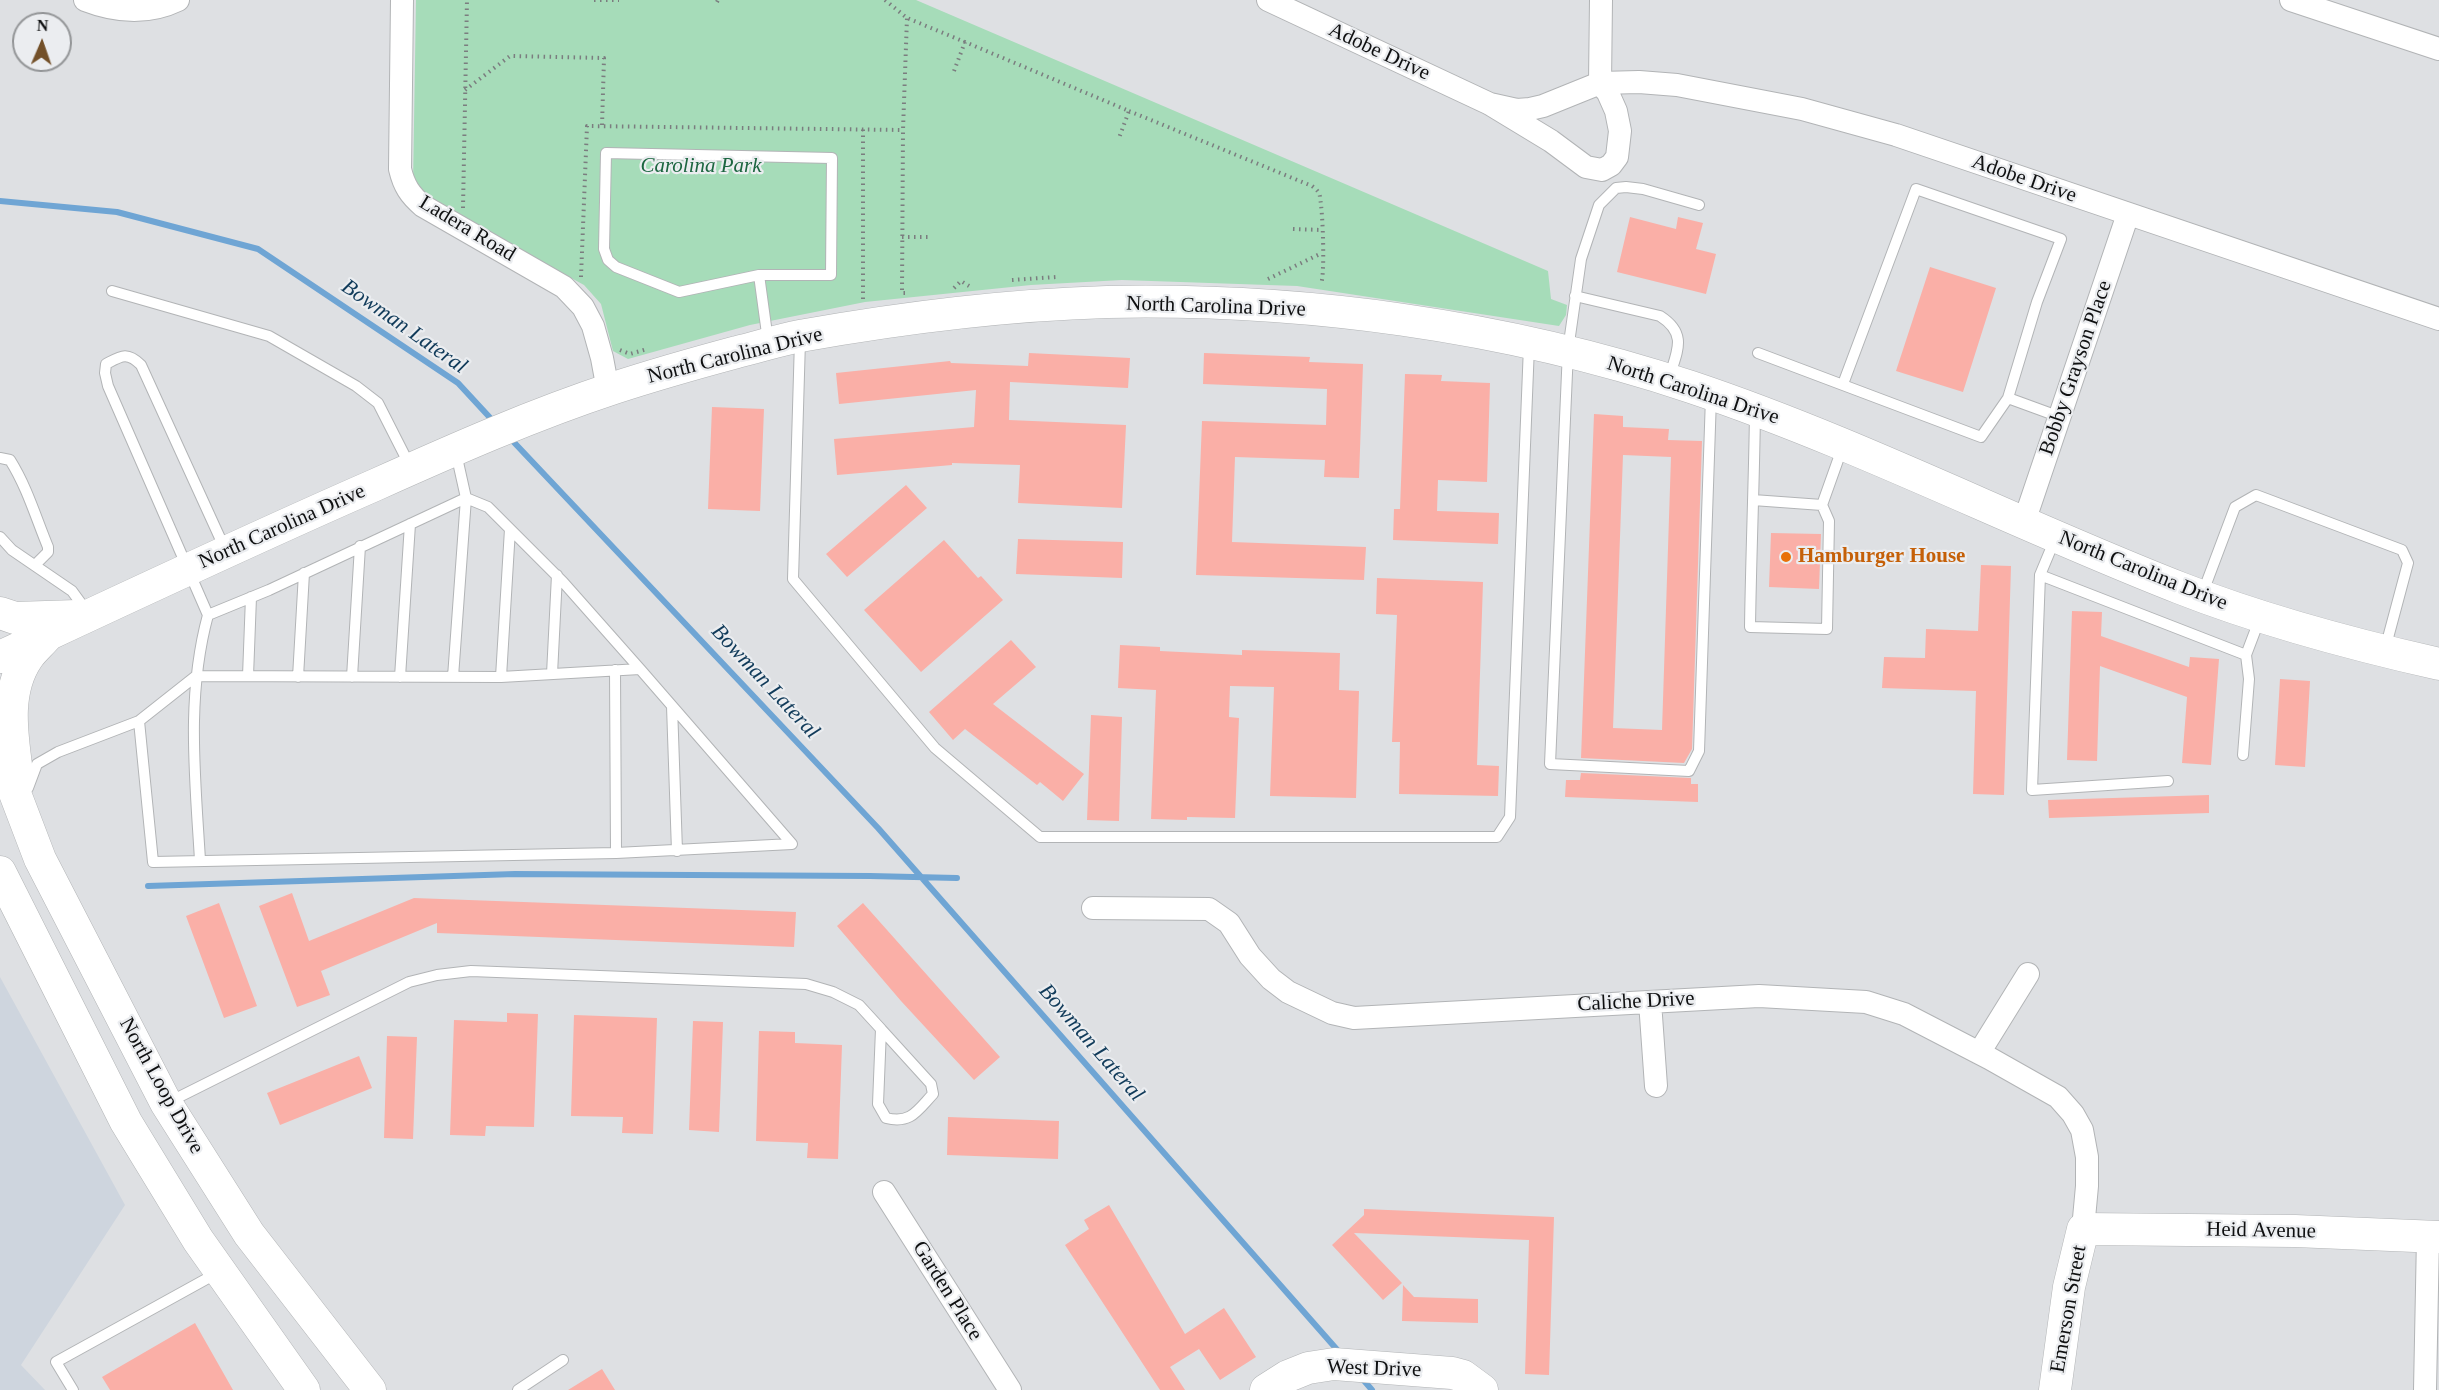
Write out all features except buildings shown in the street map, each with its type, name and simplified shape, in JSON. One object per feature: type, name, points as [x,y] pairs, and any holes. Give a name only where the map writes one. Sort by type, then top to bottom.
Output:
[{"type":"main road","name":"North Carolina Drive","points":[[0,657],[227,551],[411,469],[544,413],[608,390],[800,336],[961,312],[1106,302],[1203,303],[1312,310],[1378,317],[1568,350],[1668,380],[1755,410],[1844,445],[2201,596],[2345,643],[2439,664]]},
{"type":"main road","points":[[0,613],[15,618],[90,615]]},
{"type":"main road","points":[[21,808],[11,718],[14,687],[27,658],[48,634]]},
{"type":"main road","name":"North Loop Drive","points":[[0,754],[40,859],[166,1103],[249,1234],[370,1390]]},
{"type":"main road","points":[[0,872],[126,1122],[198,1240],[304,1390]]},
{"type":"main road","points":[[126,1122],[166,1103]]},
{"type":"main road","name":"Heid Avenue","points":[[2083,1229],[2295,1231],[2433,1237]]},
{"type":"main road","name":"Emerson Street","points":[[2055,1390],[2069,1287],[2083,1229]]},
{"type":"main road","name":"West Drive","points":[[1266,1390],[1288,1376],[1308,1368],[1334,1364],[1452,1373],[1463,1376],[1482,1390]]},
{"type":"street","points":[[85,0],[120,10],[134,11],[163,6],[178,0]]},
{"type":"street","name":"Ladera Road","points":[[402,0],[400,169],[404,184],[412,197],[423,206],[564,287],[583,307],[593,327],[608,390]]},
{"type":"street","name":"Adobe Drive","points":[[1268,0],[1490,104],[1551,141],[1586,167],[1602,170],[1611,165],[1617,157],[1620,131],[1616,111],[1608,93],[1600,83]]},
{"type":"street","points":[[1600,83],[1601,0]]},
{"type":"street","points":[[2291,0],[2439,49]]},
{"type":"street","name":"Adobe Drive","points":[[1490,104],[1517,110],[1530,109],[1600,83],[1639,82],[1677,85],[1802,109],[1896,135],[2439,319]]},
{"type":"street","name":"Bobby Grayson Place","points":[[2024,522],[2128,214]]},
{"type":"street","name":"Caliche Drive","points":[[1093,908],[1209,909],[1229,923],[1250,956],[1271,979],[1288,992],[1332,1013],[1354,1018],[1759,996],[1866,1002],[1905,1014],[2058,1097],[2073,1114],[2082,1130],[2087,1157],[2083,1229]]},
{"type":"street","points":[[1979,1053],[2028,974]]},
{"type":"street","points":[[1650,1002],[1656,1086]]},
{"type":"street","name":"Garden Place","points":[[884,1192],[1010,1390]]},
{"type":"street","points":[[2425,1390],[2433,1237]]},
{"type":"lane","points":[[606,153],[832,158],[831,275],[759,275],[679,292],[616,267],[608,260],[604,249],[606,153]]},
{"type":"lane","points":[[1699,205],[1643,189],[1616,188],[1599,205],[1581,259],[1568,350],[1550,765],[1689,771],[1699,751],[1711,394]]},
{"type":"lane","points":[[1758,353],[1981,437],[2008,399],[2037,302],[2061,239],[1916,189],[1843,384]]},
{"type":"lane","points":[[759,275],[768,344]]},
{"type":"lane","points":[[112,291],[269,336],[356,386],[378,403],[411,469]]},
{"type":"lane","points":[[1575,296],[1660,316],[1672,324],[1679,339],[1668,380]]},
{"type":"lane","points":[[800,336],[793,579],[935,748],[1040,837],[1497,837],[1510,818],[1529,343]]},
{"type":"lane","points":[[200,860],[194,697],[200,645],[208,615],[108,386],[105,364],[123,356],[134,357],[141,365],[227,551]]},
{"type":"lane","points":[[2008,399],[2060,417]]},
{"type":"lane","points":[[1755,410],[1750,627],[1827,629],[1829,521],[1822,506],[1844,445]]},
{"type":"lane","points":[[453,677],[466,498],[466,445]]},
{"type":"lane","points":[[0,458],[10,460],[16,470],[48,547],[48,552],[36,565]]},
{"type":"lane","points":[[2201,596],[2235,507],[2256,495],[2402,550],[2408,563],[2385,652]]},
{"type":"lane","points":[[139,721],[153,862],[616,853],[792,844],[557,575],[488,507],[466,498],[208,615]]},
{"type":"lane","points":[[1753,500],[1822,506]]},
{"type":"lane","points":[[400,677],[410,524]]},
{"type":"lane","points":[[501,677],[510,529]]},
{"type":"lane","points":[[2056,536],[2040,575],[2032,790],[2168,781]]},
{"type":"lane","points":[[0,537],[12,550],[72,591],[90,615]]},
{"type":"lane","points":[[352,677],[360,546]]},
{"type":"lane","points":[[298,677],[304,573]]},
{"type":"lane","points":[[552,674],[557,575]]},
{"type":"lane","points":[[2040,575],[2246,655]]},
{"type":"lane","points":[[248,676],[251,597]]},
{"type":"lane","points":[[2243,755],[2249,679],[2246,655],[2260,617]]},
{"type":"lane","points":[[21,808],[37,764],[58,752],[139,721],[196,676],[501,677],[640,669]]},
{"type":"lane","points":[[615,670],[616,853]]},
{"type":"lane","points":[[672,706],[677,851]]},
{"type":"lane","points":[[166,1103],[409,982],[437,975],[471,971],[806,984],[834,992],[859,1005],[881,1029],[931,1084],[933,1094],[912,1116],[899,1121],[886,1118],[878,1104],[881,1029]]},
{"type":"lane","points":[[73,1390],[56,1362],[220,1271]]},
{"type":"lane","points":[[518,1390],[563,1360]]},
{"type":"path","points":[[463,212],[467,0]]},
{"type":"path","points":[[594,0],[619,0]]},
{"type":"path","points":[[885,0],[907,18],[1312,186],[1320,195],[1322,285],[1312,284]]},
{"type":"path","points":[[907,18],[903,130],[902,293],[913,292]]},
{"type":"path","points":[[954,70],[965,42]]},
{"type":"path","points":[[465,90],[510,56],[604,58],[602,126]]},
{"type":"path","points":[[1119,138],[1129,111]]},
{"type":"path","points":[[581,278],[587,126],[903,130]]},
{"type":"path","points":[[863,129],[863,299]]},
{"type":"path","points":[[1293,229],[1322,230]]},
{"type":"path","points":[[902,237],[931,237]]},
{"type":"path","points":[[1268,279],[1322,253]]},
{"type":"path","points":[[1011,281],[1065,277]]},
{"type":"path","points":[[1257,279],[1279,280]]},
{"type":"path","points":[[946,289],[957,288],[961,282],[968,286],[978,285]]},
{"type":"shaded area","points":[[0,977],[125,1205],[21,1365],[45,1390],[0,1390]]},
{"type":"green space","name":"Carolina Park","points":[[416,0],[916,0],[1548,271],[1551,299],[1567,305],[1566,315],[1559,326],[1297,286],[1122,280],[1031,285],[865,302],[750,325],[628,359],[613,351],[601,304],[584,285],[434,203],[413,185]]},
{"type":"waterway","name":"Bowman Lateral","points":[[0,201],[117,212],[258,249],[458,383],[494,422]]},
{"type":"waterway","name":"Bowman Lateral","points":[[508,436],[878,828],[1340,1353]]},
{"type":"waterway","points":[[148,886],[515,874],[957,878]]},
{"type":"waterway","name":"Bowman Lateral","points":[[1360,1376],[1372,1390]]},
{"type":"place","name":"Hamburger House","points":[[1786,557]]}]
